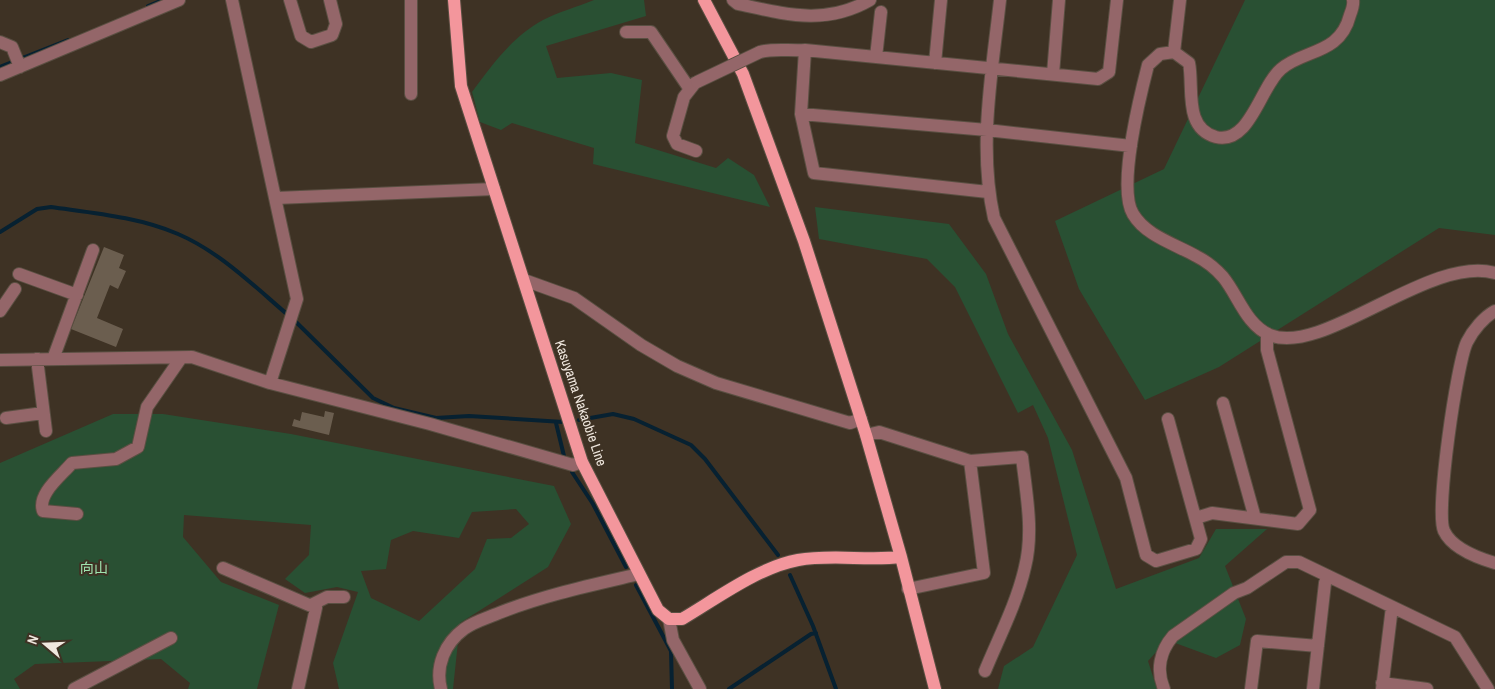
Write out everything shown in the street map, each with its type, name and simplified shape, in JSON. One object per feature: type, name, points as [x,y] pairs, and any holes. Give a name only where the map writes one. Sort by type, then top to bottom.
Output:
[{"type":"main road","name":"Kasuyama Nakaobie Line","points":[[454,0],[461,86],[582,462],[658,610],[669,620]]},
{"type":"main road","points":[[704,0],[743,74],[804,241],[861,419],[902,557],[908,590],[935,689]]},
{"type":"main road","points":[[669,620],[682,619],[762,572],[797,560],[829,557],[902,557]]},
{"type":"street","points":[[0,75],[19,62],[179,0]]},
{"type":"street","points":[[232,0],[297,299],[270,383]]},
{"type":"street","points":[[290,0],[301,36],[311,42],[332,35],[336,24],[330,0]]},
{"type":"street","points":[[411,0],[412,94]]},
{"type":"street","points":[[733,0],[738,4],[802,17],[842,12],[870,0]]},
{"type":"street","points":[[935,63],[941,0]]},
{"type":"street","points":[[1000,0],[992,69],[985,162],[988,192],[994,218],[1126,478],[1146,555],[1156,561],[1196,549],[1201,539],[1168,419]]},
{"type":"street","points":[[1054,74],[1059,0]]},
{"type":"street","points":[[696,151],[677,144],[673,136],[680,108],[693,85],[760,52],[771,49],[785,52],[805,50],[1098,79],[1109,72],[1117,0]]},
{"type":"street","points":[[1174,52],[1180,0]]},
{"type":"street","points":[[1353,0],[1348,24],[1338,37],[1326,47],[1281,68],[1270,81],[1242,130],[1228,138],[1215,136],[1204,131],[1196,120],[1191,106],[1189,63],[1174,52],[1160,54],[1148,66],[1131,146],[1127,194],[1133,214],[1149,230],[1208,263],[1222,276],[1255,325],[1267,334],[1276,337],[1301,338],[1430,282],[1465,272],[1495,273]]},
{"type":"street","points":[[876,57],[881,12]]},
{"type":"street","points":[[626,32],[651,32],[693,85]]},
{"type":"street","points":[[0,42],[12,47],[19,62]]},
{"type":"street","points":[[805,50],[801,114],[814,173],[988,192]]},
{"type":"street","points":[[801,114],[987,130],[1131,146]]},
{"type":"street","points":[[276,198],[494,190]]},
{"type":"street","points":[[53,359],[93,250]]},
{"type":"street","points":[[19,274],[77,295]]},
{"type":"street","points":[[524,280],[574,298],[641,345],[677,366],[701,376],[850,423],[861,419]]},
{"type":"street","points":[[0,311],[15,289]]},
{"type":"street","points":[[1495,311],[1475,329],[1463,352],[1444,471],[1441,518],[1444,531],[1463,550],[1495,563]]},
{"type":"street","points":[[1196,518],[1212,513],[1298,524],[1310,510],[1267,350],[1267,334]]},
{"type":"street","points":[[0,360],[192,357],[270,383],[430,424],[573,465],[582,462]]},
{"type":"street","points":[[77,514],[42,511],[40,505],[43,496],[72,464],[116,459],[138,447],[147,407],[181,358]]},
{"type":"street","points":[[37,359],[46,430]]},
{"type":"street","points":[[1223,403],[1255,518]]},
{"type":"street","points":[[6,418],[43,412]]},
{"type":"street","points":[[866,436],[879,432],[970,461],[1022,457],[1029,521],[1026,566],[1016,598],[985,671]]},
{"type":"street","points":[[908,590],[984,573],[970,461]]},
{"type":"street","points":[[1164,689],[1161,681],[1160,665],[1165,645],[1173,636],[1234,593],[1247,588],[1286,562],[1299,562],[1455,637],[1488,689]]},
{"type":"street","points":[[223,568],[316,608],[298,689]]},
{"type":"street","points":[[441,689],[437,676],[446,647],[464,629],[513,607],[554,594],[639,574]]},
{"type":"street","points":[[1313,689],[1325,583],[1328,576]]},
{"type":"street","points":[[311,606],[327,597],[344,597]]},
{"type":"street","points":[[1392,607],[1382,686],[1427,689]]},
{"type":"street","points":[[669,620],[673,640],[700,689]]},
{"type":"street","points":[[74,689],[171,638]]},
{"type":"street","points":[[1251,689],[1257,641],[1318,646]]},
{"type":"green space","points":[[594,0],[644,0],[646,16],[546,46],[557,78],[611,73],[642,80],[635,143],[716,168],[728,158],[754,175],[770,207],[593,164],[594,148],[512,123],[501,130],[480,122],[472,92],[504,52],[522,34],[543,20]]},
{"type":"green space","points":[[1245,0],[1495,0],[1495,235],[1439,228],[1219,367],[1145,400],[1079,289],[1055,221],[1164,169]]},
{"type":"green space","points":[[815,207],[949,224],[986,274],[1008,334],[1072,450],[1116,589],[1199,558],[1216,529],[1267,529],[1225,566],[1246,619],[1240,645],[1216,658],[1167,640],[1148,661],[1157,689],[998,689],[1004,666],[1033,647],[1077,555],[1048,438],[1033,405],[1018,413],[955,287],[927,259],[819,239]]},
{"type":"green space","name":"向山","points":[[113,414],[163,414],[291,434],[554,486],[571,524],[548,567],[460,623],[453,689],[339,689],[333,663],[358,592],[337,587],[305,593],[285,579],[309,555],[311,525],[184,515],[183,537],[221,582],[279,605],[257,689],[188,689],[190,683],[161,659],[35,664],[14,679],[20,689],[0,689],[0,463]],"holes":[[[516,509],[529,524],[511,538],[487,539],[475,569],[419,621],[371,598],[361,571],[386,569],[391,540],[413,531],[459,538],[472,512]]]},
{"type":"building","points":[[104,247],[124,255],[119,268],[126,271],[118,289],[110,285],[97,318],[123,329],[116,347],[71,329]]},
{"type":"building","points":[[325,411],[334,413],[329,435],[292,426],[294,419],[300,421],[302,412],[324,417]]},
{"type":"waterway","points":[[148,6],[163,0]]},
{"type":"waterway","points":[[0,67],[68,40]]},
{"type":"waterway","points":[[0,232],[37,209],[51,207],[116,216],[148,223],[178,234],[208,250],[236,270],[288,315]]},
{"type":"waterway","points":[[294,320],[373,398],[394,408],[436,418],[469,416],[563,422]]},
{"type":"waterway","points":[[579,420],[613,414],[634,419],[691,445],[705,459],[778,555]]},
{"type":"waterway","points":[[556,423],[564,456]]},
{"type":"waterway","points":[[572,472],[593,504],[626,567]]},
{"type":"waterway","points":[[790,575],[813,626],[836,689]]},
{"type":"waterway","points":[[636,585],[671,651],[672,689]]},
{"type":"waterway","points":[[729,689],[811,634],[816,633]]}]
